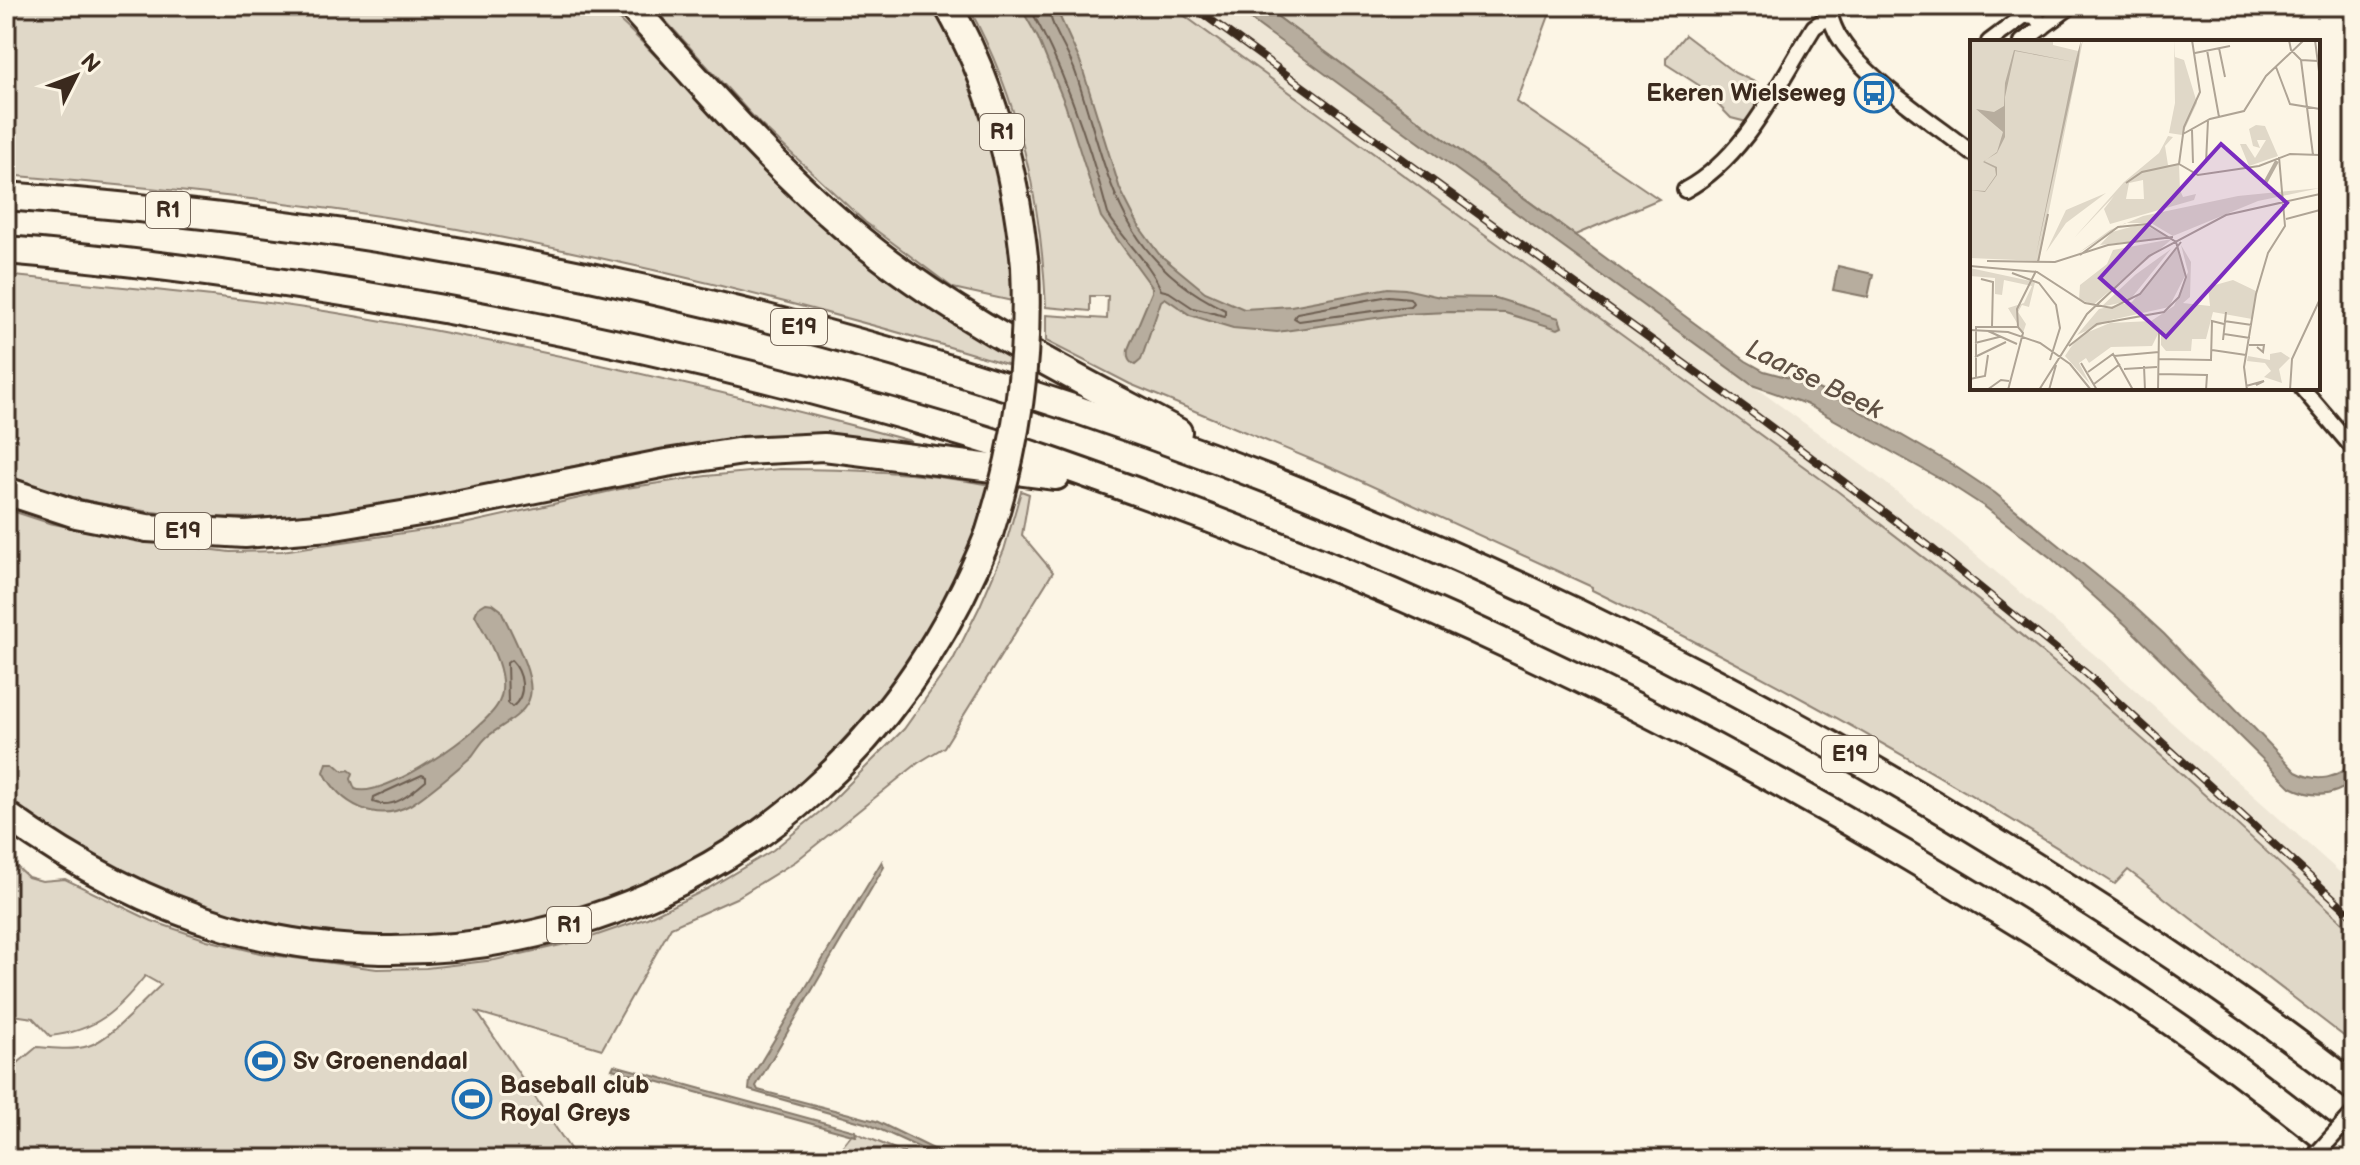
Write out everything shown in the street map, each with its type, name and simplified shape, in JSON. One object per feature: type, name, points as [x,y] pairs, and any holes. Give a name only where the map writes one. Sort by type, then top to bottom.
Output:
[{"type":"highway","name":"E19","points":[[631,6],[749,138],[825,210],[894,266],[974,321],[1257,474]]},
{"type":"highway","name":"R1","points":[[6,815],[77,863],[147,898],[227,927],[286,940],[357,948],[427,949],[510,939],[572,924],[639,900],[709,866],[766,829],[813,791],[861,743],[916,673],[956,606],[989,534],[1008,467],[1022,397],[1027,310],[1016,192],[1004,138],[968,46],[948,6]]},
{"type":"highway","name":"R1","points":[[6,196],[162,210],[329,230]]},
{"type":"highway","name":"E19","points":[[329,230],[525,264],[749,313],[1026,393],[1257,474],[1409,535],[1613,628],[1814,734],[1913,791],[2106,911],[2227,993],[2354,1087]]},
{"type":"highway","name":"R1","points":[[6,250],[142,263],[325,289]]},
{"type":"highway","name":"E19","points":[[325,289],[509,321],[679,356],[954,430],[1115,484],[1294,551],[1496,637],[1782,783],[1950,881],[2202,1043],[2353,1159]]},
{"type":"highway","name":"E19","points":[[6,491],[76,514],[136,526],[245,534],[329,527],[420,512],[743,451],[824,447],[1115,484]]},
{"type":"street","points":[[2025,40],[2071,6]]},
{"type":"street","points":[[1685,190],[1725,161],[1746,135],[1814,27],[1829,11],[1839,38],[1851,54],[1970,151]]},
{"type":"street","points":[[1992,40],[2025,15],[2035,16],[2043,27]]},
{"type":"street","points":[[2304,390],[2354,449]]},
{"type":"street","points":[[2312,1159],[2354,1113]]},
{"type":"shaded area","points":[[6,6],[604,6],[765,173],[821,225],[913,295],[1010,355],[1010,365],[873,325],[735,290],[597,257],[457,229],[289,203],[6,175]]},
{"type":"shaded area","points":[[652,6],[932,6],[966,72],[996,157],[1014,265],[1009,266],[1012,301],[953,288],[865,222],[759,123]]},
{"type":"shaded area","points":[[968,6],[1171,6],[1836,490],[1992,611],[2083,687],[2354,933],[2354,1044],[2128,870],[2115,884],[1858,730],[1592,590],[1592,587],[1339,471],[1130,384],[1046,341],[1046,315],[1107,319],[1108,296],[1090,296],[1090,311],[1046,307],[1039,228],[1025,152],[1001,78]]},
{"type":"shaded area","points":[[1171,6],[1232,6],[1870,471],[1946,530],[2108,666],[2354,885],[2354,933],[2083,687],[1745,423]]},
{"type":"shaded area","points":[[1263,6],[1398,6],[1403,10],[1403,6],[1555,6],[1517,102],[1659,199],[1575,235]]},
{"type":"shaded area","points":[[1685,35],[1735,73],[1757,83],[1753,90],[1766,95],[1747,122],[1731,118],[1700,86],[1666,64],[1666,58]]},
{"type":"shaded area","points":[[6,275],[255,301],[410,326],[626,370],[911,441],[790,441],[710,446],[630,456],[404,503],[330,514],[236,518],[189,516],[96,503],[6,476]]},
{"type":"shaded area","points":[[780,469],[885,472],[990,485],[955,588],[905,672],[799,788],[705,854],[638,892],[549,918],[478,933],[402,939],[323,932],[228,917],[158,895],[28,817],[6,799],[6,509],[49,523],[128,539],[230,552],[282,551],[464,524],[620,489]]},
{"type":"shaded area","points":[[1021,491],[1029,494],[1022,535],[1053,572],[944,747],[918,763],[796,861],[736,898],[671,927],[602,1049],[477,1012],[577,1159],[6,1159],[6,1073],[37,1047],[75,1048],[97,1042],[161,985],[145,976],[115,1009],[93,1024],[50,1036],[33,1018],[6,1014],[6,857],[28,877],[42,881],[65,879],[152,921],[207,940],[264,954],[377,969],[426,968],[495,960],[583,940],[647,918],[707,889],[773,850],[827,806],[904,729],[953,660],[980,606],[1004,550]]},
{"type":"shaded area","points":[[854,1132],[919,1159],[832,1159]]},
{"type":"water","points":[[1020,6],[1055,6],[1080,61],[1120,189],[1140,228],[1159,254],[1205,292],[1244,309],[1291,306],[1388,288],[1405,289],[1440,297],[1496,298],[1559,318],[1562,327],[1558,329],[1505,313],[1450,312],[1404,314],[1277,332],[1233,328],[1190,315],[1165,298],[1161,301],[1141,360],[1133,364],[1128,359],[1128,349],[1152,287],[1101,217],[1065,104],[1038,38]]},
{"type":"water","points":[[1232,6],[1263,6],[1746,361],[1764,371],[1801,381],[1837,398],[1995,493],[2127,600],[2164,634],[2296,772],[2327,777],[2342,772],[2354,761],[2354,780],[2332,793],[2316,795],[2291,787],[2127,626],[2051,558],[1985,507],[1806,404],[1752,385]]},
{"type":"water","points":[[1838,266],[1873,274],[1868,297],[1833,290]]},
{"type":"water","points":[[486,603],[501,610],[529,676],[530,696],[524,709],[487,737],[459,767],[410,805],[384,812],[360,808],[349,802],[324,772],[327,763],[334,763],[343,771],[353,773],[351,779],[355,789],[368,790],[387,784],[455,745],[475,729],[499,702],[502,692],[500,669],[475,615],[478,608]]},
{"type":"water","points":[[882,861],[884,867],[756,1086],[758,1090],[876,1121],[954,1159],[944,1159],[868,1124],[749,1090],[750,1080]]},
{"type":"water","points":[[614,1065],[855,1131],[856,1136],[612,1069]]},
{"type":"railway","points":[[1192,6],[1747,409],[1929,546],[2087,674],[2354,917]]},
{"type":"place","name":"Ekeren Wielseweg","points":[[1874,93]]},
{"type":"place","name":"Sv Groenendaal","points":[[265,1061]]},
{"type":"place","name":"Baseball club Royal Greys","points":[[472,1099]]},
{"type":"water label","name":"Laarse Beek","points":[[1814,380]]}]
